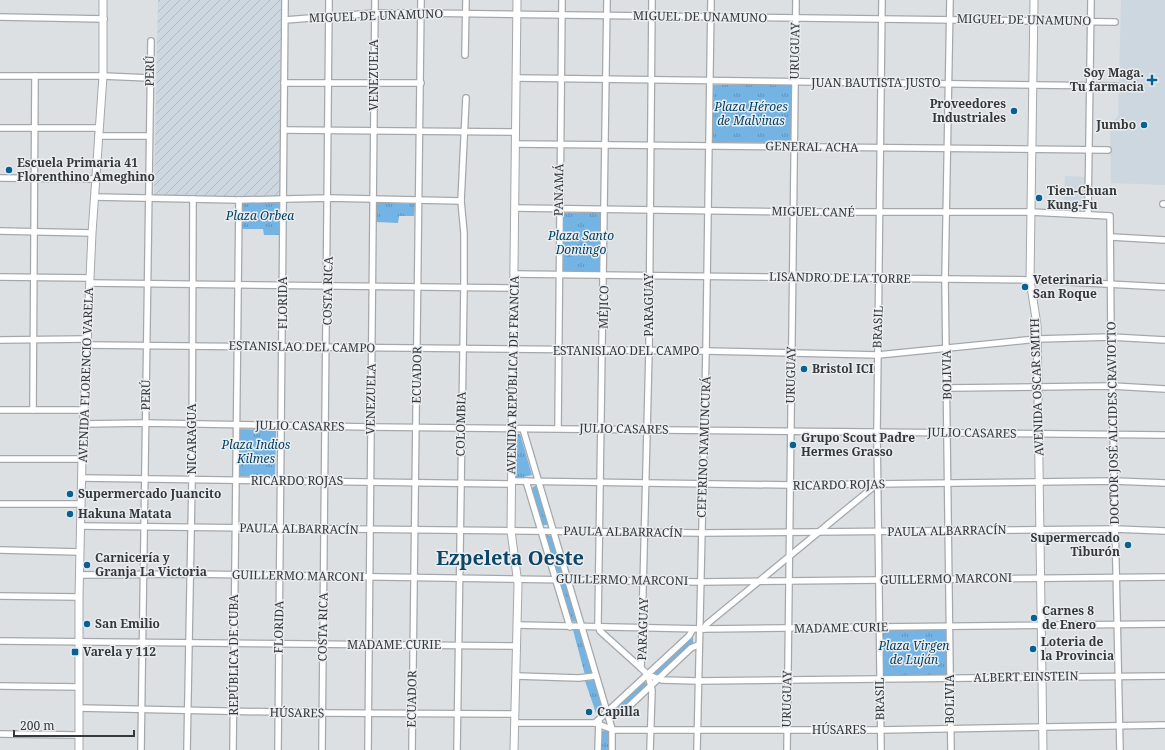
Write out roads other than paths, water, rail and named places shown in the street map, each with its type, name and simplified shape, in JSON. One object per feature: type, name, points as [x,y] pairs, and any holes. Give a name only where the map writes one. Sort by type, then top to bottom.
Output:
[{"type":"main road","name":"AVENIDA FLORENCIO VARELA","points":[[79,750],[79,575],[82,459],[92,232],[103,76],[103,0]]},
{"type":"main road","name":"AVENIDA REPÚBLICA DE FRANCIA","points":[[514,750],[517,578],[511,531],[517,0]]},
{"type":"main road","name":"AVENIDA OSCAR SMITH","points":[[1034,0],[1030,280],[1037,339],[1043,750]]},
{"type":"street","name":"FLORIDA","points":[[278,750],[283,346],[285,0]]},
{"type":"street","name":"COSTA RICA","points":[[322,750],[329,198],[329,0]]},
{"type":"street","name":"VENEZUELA","points":[[368,750],[375,0]]},
{"type":"street","name":"ECUADOR","points":[[412,750],[421,0]]},
{"type":"street","points":[[465,55],[466,0]]},
{"type":"street","name":"PANAMÁ","points":[[558,428],[558,275],[562,0]]},
{"type":"street","name":"MÉJICO","points":[[598,628],[607,0]]},
{"type":"street","name":"PARAGUAY","points":[[650,750],[652,685],[648,675],[641,668],[649,351],[652,0]]},
{"type":"street","name":"CEFERINO NAMUNCURÁ","points":[[697,750],[698,645],[701,582],[706,351],[711,0]]},
{"type":"street","name":"URUGUAY","points":[[786,750],[796,0]]},
{"type":"street","name":"BRASIL","points":[[881,750],[878,628],[877,432],[880,279],[882,0]]},
{"type":"street","name":"BOLIVIA","points":[[950,0],[946,213],[946,348],[951,750]]},
{"type":"street","points":[[1088,213],[1091,0]]},
{"type":"street","name":"MIGUEL DE UNAMUNO","points":[[285,20],[375,14],[517,13],[562,15],[1115,22]]},
{"type":"street","points":[[0,17],[104,19]]},
{"type":"street","name":"PERÚ","points":[[142,750],[151,41]]},
{"type":"street","points":[[0,76],[103,76],[150,78]]},
{"type":"street","points":[[33,410],[35,76]]},
{"type":"street","name":"JUAN BAUTISTA JUSTO","points":[[516,78],[1116,86]]},
{"type":"street","points":[[284,83],[421,83]]},
{"type":"street","name":"COLOMBIA","points":[[457,750],[464,287],[464,233],[461,202],[466,98]]},
{"type":"street","points":[[0,128],[35,128],[149,136]]},
{"type":"street","points":[[284,130],[515,132]]},
{"type":"street","name":"GENERAL ACHA","points":[[516,144],[1108,150]]},
{"type":"street","points":[[0,178],[96,179]]},
{"type":"street","points":[[95,197],[239,200],[329,198],[461,202]]},
{"type":"street","name":"NICARAGUA","points":[[187,750],[192,480],[191,346],[193,199]]},
{"type":"street","name":"REPÚBLICA DE CUBA","points":[[233,750],[239,200]]},
{"type":"street","name":"MIGUEL CANÉ","points":[[515,208],[880,213],[1031,212],[1088,213],[1110,216]]},
{"type":"street","name":"DOCTOR JOSÉ ALCIDES CRAVIOTTO","points":[[1110,216],[1110,284],[1120,750]]},
{"type":"street","points":[[0,232],[92,232]]},
{"type":"street","points":[[1111,237],[1165,240]]},
{"type":"street","name":"LISANDRO DE LA TORRE","points":[[514,274],[1030,280],[1165,287]]},
{"type":"street","points":[[0,277],[34,277],[147,284],[192,285],[238,284],[514,288]]},
{"type":"street","name":"ESTANISLAO DEL CAMPO","points":[[0,340],[191,346],[706,351],[878,355],[1037,339],[1111,337],[1165,340]]},
{"type":"street","points":[[947,388],[1112,386],[1165,389]]},
{"type":"street","points":[[0,410],[84,410]]},
{"type":"street","name":"JULIO CASARES","points":[[84,424],[146,423],[416,428],[558,428],[1039,434],[1114,433],[1165,435]]},
{"type":"street","points":[[523,429],[568,579],[595,676],[612,729],[612,750]]},
{"type":"street","points":[[0,459],[82,459]]},
{"type":"street","name":"RICARDO ROJAS","points":[[82,478],[460,483],[526,481],[702,485],[1114,481],[1165,483]]},
{"type":"street","points":[[526,481],[570,627]]},
{"type":"street","points":[[598,750],[598,722],[607,712],[689,636],[707,624],[877,484]]},
{"type":"street","points":[[0,504],[81,504]]},
{"type":"street","name":"PAULA ALBARRACÍN","points":[[80,526],[415,531],[540,530],[645,533],[790,533],[1115,529],[1165,531]]},
{"type":"street","points":[[0,550],[80,552]]},
{"type":"street","name":"GUILLERMO MARCONI","points":[[79,575],[190,574],[235,576],[517,578],[701,582],[1116,576],[1165,577]]},
{"type":"street","points":[[0,596],[79,596]]},
{"type":"street","name":"MADAME CURIE","points":[[517,625],[643,629],[788,629],[1165,624]]},
{"type":"street","points":[[598,628],[641,668]]},
{"type":"street","name":"MADAME CURIE","points":[[0,641],[516,646]]},
{"type":"street","points":[[624,711],[691,648],[698,645]]},
{"type":"street","name":"ALBERT EINSTEIN","points":[[648,675],[658,679],[698,680],[1165,676]]},
{"type":"street","points":[[516,676],[579,678],[595,676]]},
{"type":"street","points":[[0,686],[79,687]]},
{"type":"street","name":"HÚSARES","points":[[79,708],[322,714],[515,714]]},
{"type":"street","name":"HÚSARES","points":[[514,723],[598,722],[612,729],[651,730],[880,730],[1043,726],[1165,726]]},
{"type":"street","points":[[0,734],[79,735]]},
{"type":"place","name":"Soy Maga. Tu farmacia","points":[[1152,80]]},
{"type":"place","name":"Proveedores Industriales","points":[[1014,111]]},
{"type":"place","name":"Jumbo","points":[[1144,125]]},
{"type":"place","name":"Escuela Primaria 41 Florenthino Ameghino","points":[[9,170]]},
{"type":"place","name":"Tien-Chuan Kung-Fu","points":[[1039,198]]},
{"type":"place","name":"Veterinaria San Roque","points":[[1025,287]]},
{"type":"place","name":"Bristol ICI","points":[[804,369]]},
{"type":"place","name":"Grupo Scout Padre Hermes Grasso","points":[[793,445]]},
{"type":"place","name":"Supermercado Juancito","points":[[70,494]]},
{"type":"place","name":"Hakuna Matata","points":[[70,514]]},
{"type":"place","name":"Supermercado Tiburón","points":[[1128,545]]},
{"type":"place","name":"Carnicería y Granja La Victoria","points":[[87,565]]},
{"type":"place","name":"Carnes 8 de Enero","points":[[1034,618]]},
{"type":"place","name":"San Emilio","points":[[87,624]]},
{"type":"place","name":"Loteria de la Provincia","points":[[1033,649]]},
{"type":"place","name":"Varela y 112","points":[[75,652]]},
{"type":"place","name":"Capilla","points":[[589,712]]},
{"type":"district","name":"Ezpeleta Oeste","points":[[510,558]]},
{"type":"park label","name":"Plaza Héroes de Malvinas","points":[[751,114]]},
{"type":"park label","name":"Plaza Orbea","points":[[260,216]]},
{"type":"park label","name":"Plaza Santo Domingo","points":[[581,243]]},
{"type":"park label","name":"Plaza Indios Kilmes","points":[[256,452]]},
{"type":"park label","name":"Plaza Virgen de Luján","points":[[914,653]]}]
